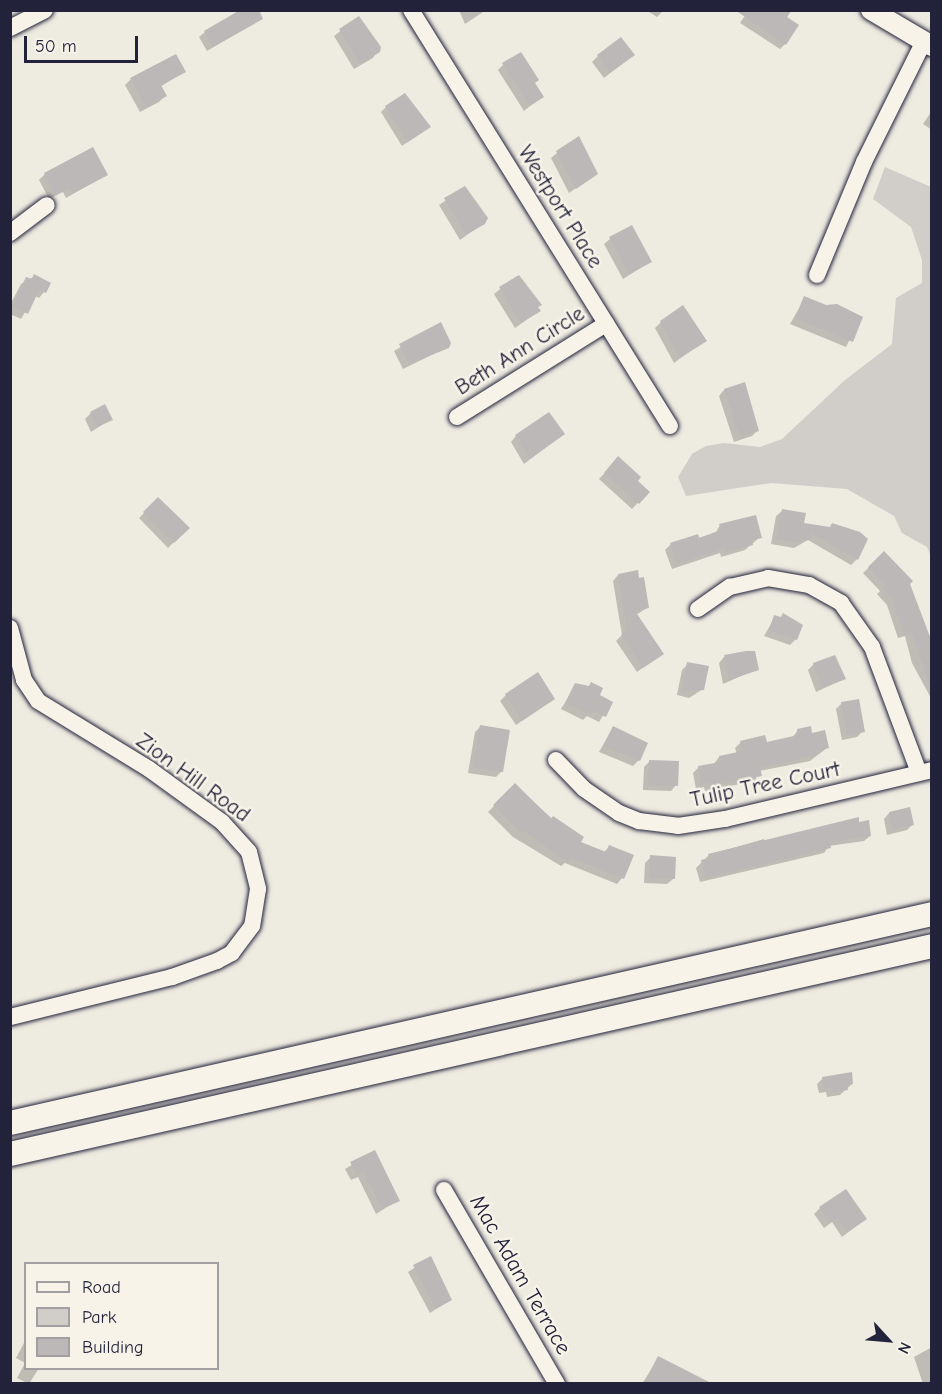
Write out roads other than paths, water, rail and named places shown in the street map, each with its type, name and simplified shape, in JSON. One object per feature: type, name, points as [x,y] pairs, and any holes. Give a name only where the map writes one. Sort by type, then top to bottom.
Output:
[{"type":"highway","points":[[10,1123],[932,914]]},
{"type":"highway","points":[[10,1154],[932,946]]},
{"type":"main road","points":[[871,10],[928,43]]},
{"type":"street","points":[[10,28],[45,10]]},
{"type":"street","name":"Westport Place","points":[[411,10],[670,426]]},
{"type":"street","points":[[817,275],[864,162],[928,43]]},
{"type":"street","points":[[10,232],[47,205]]},
{"type":"street","name":"Beth Ann Circle","points":[[457,417],[606,324]]},
{"type":"street","points":[[698,609],[730,587],[768,579],[809,585],[841,603],[872,647],[925,772]]},
{"type":"street","name":"Zion Hill Road","points":[[10,628],[24,680],[38,701],[149,769],[222,822],[249,852],[258,889],[252,926],[232,953],[217,961],[172,977],[10,1017]]},
{"type":"street","name":"Tulip Tree Court","points":[[556,760],[584,789],[619,813],[639,821],[678,826],[925,772]]},
{"type":"street","name":"Mac Adam Terrace","points":[[444,1190],[557,1383]]}]
